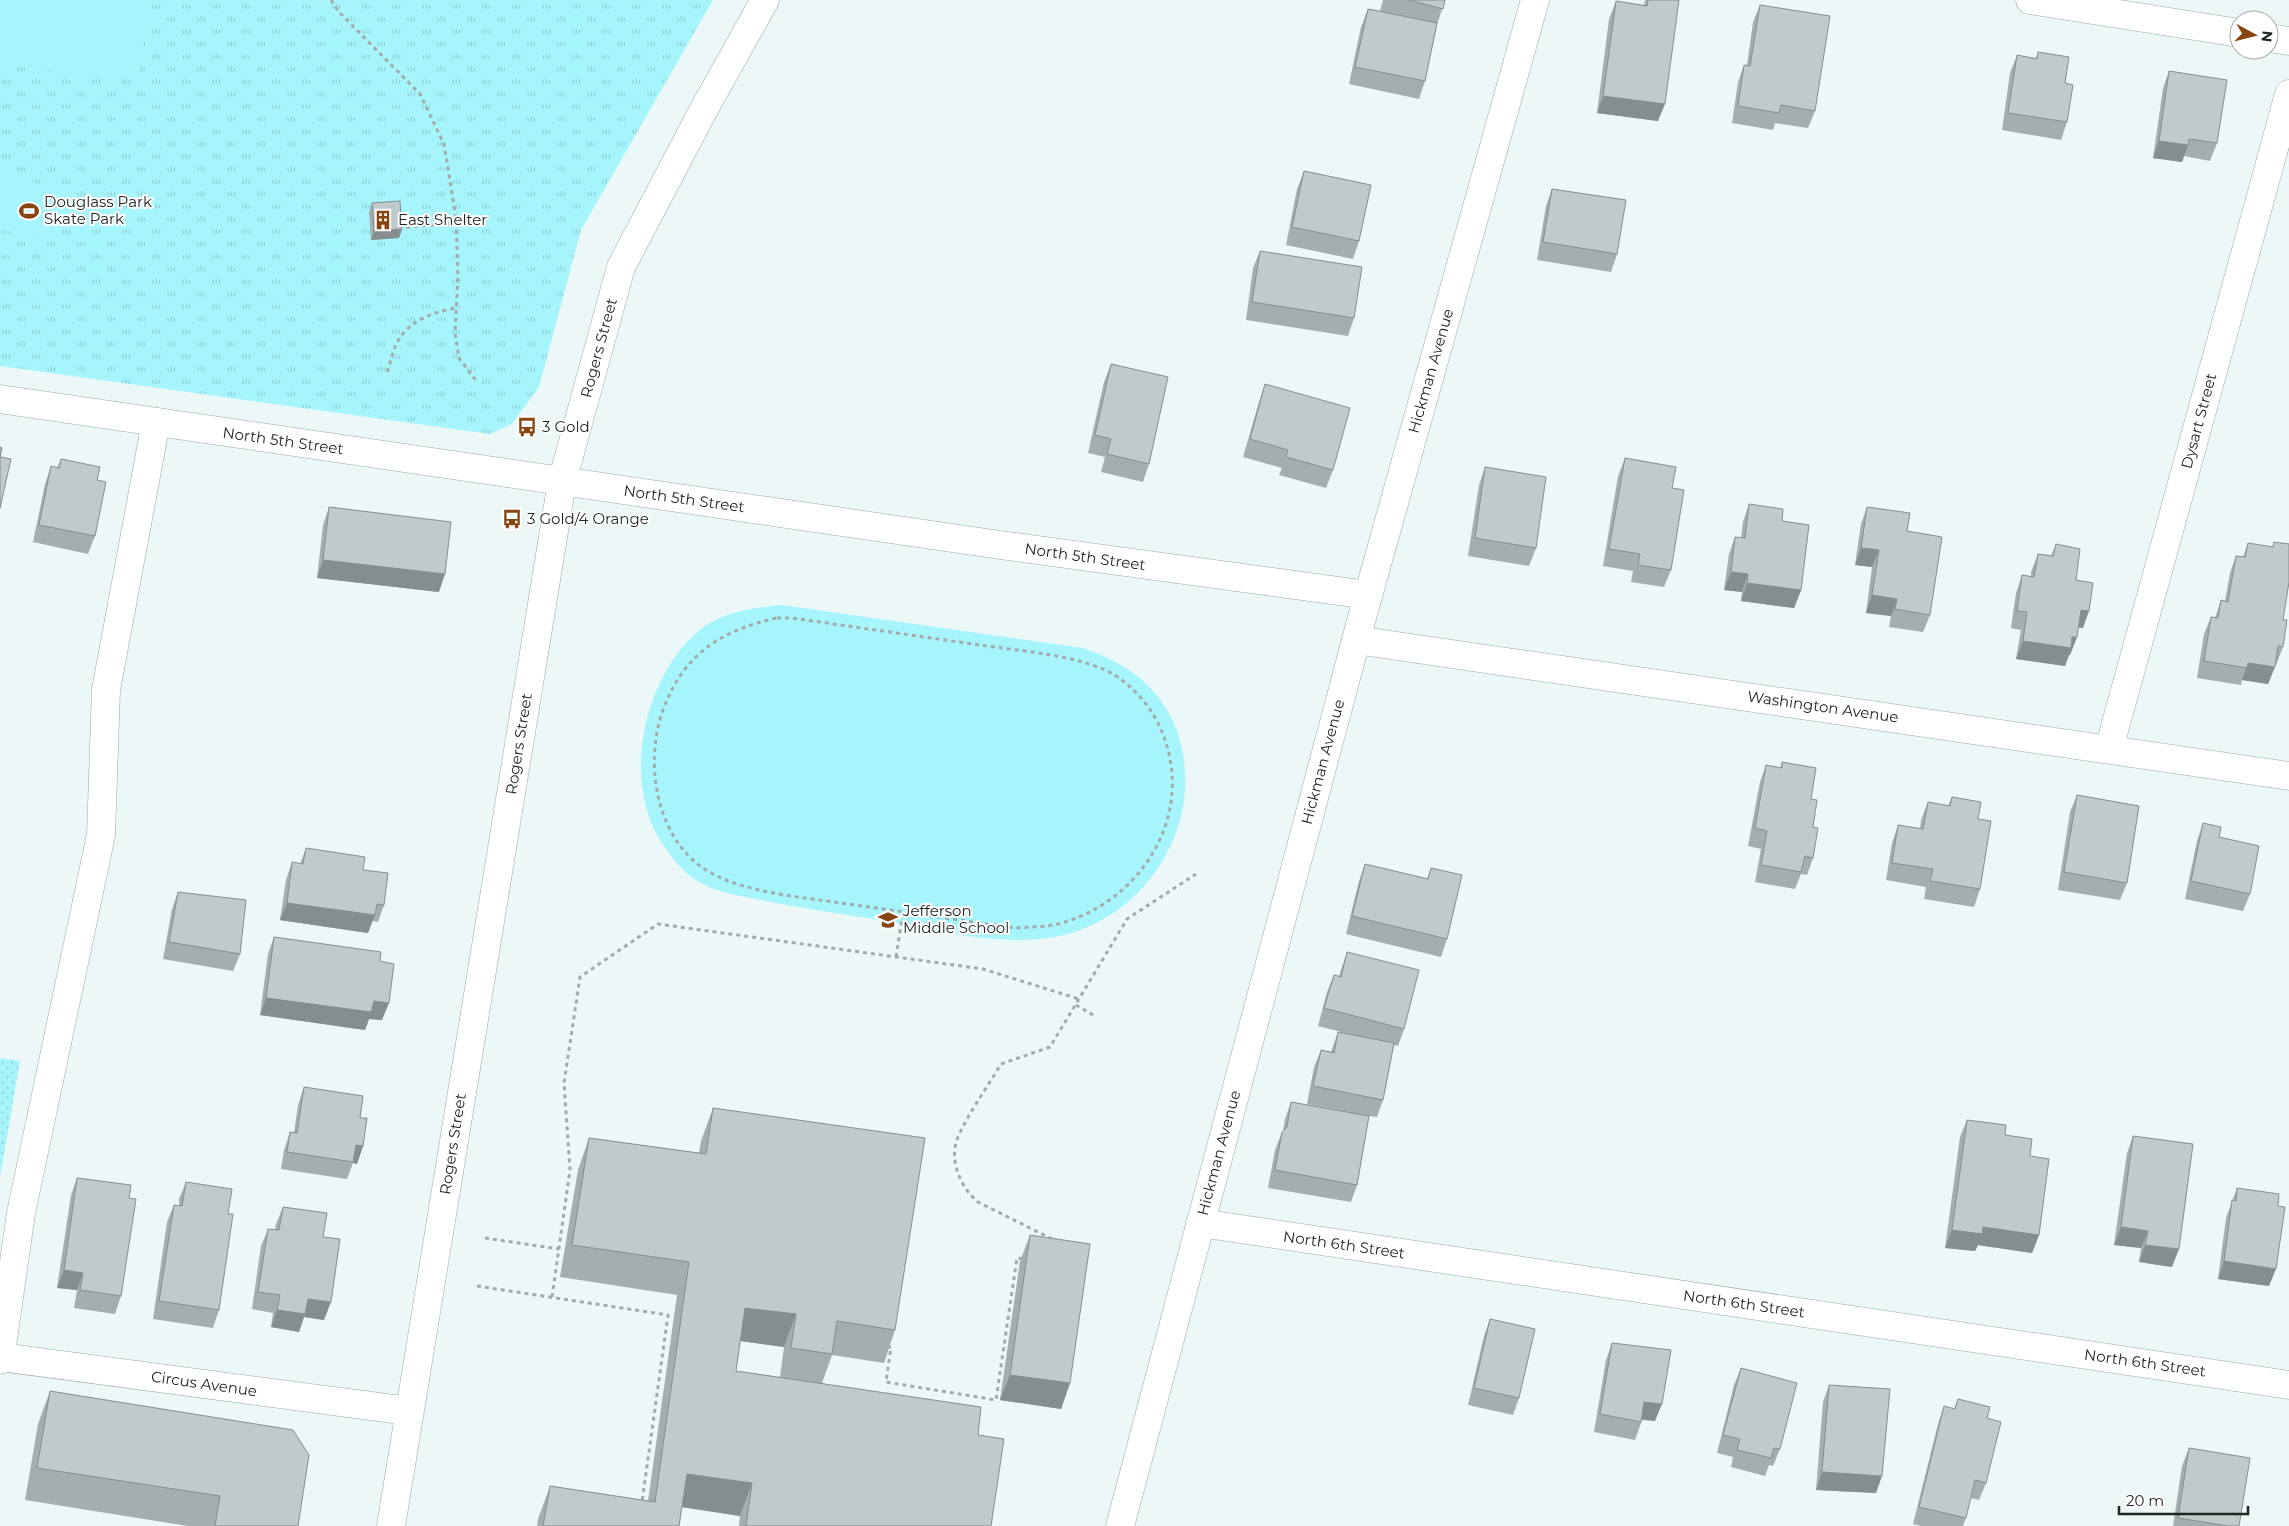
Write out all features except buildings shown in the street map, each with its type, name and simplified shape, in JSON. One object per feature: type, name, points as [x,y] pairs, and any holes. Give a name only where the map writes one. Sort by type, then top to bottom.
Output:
[{"type":"street","name":"Rogers Street","points":[[391,1526],[562,482],[621,267],[704,109],[765,0]]},
{"type":"street","name":"Hickman Avenue","points":[[1120,1526],[1368,595],[1535,0]]},
{"type":"street","points":[[2030,0],[2229,31]]},
{"type":"street","name":"Dysart Street","points":[[2109,749],[2289,94]]},
{"type":"street","name":"North 5th Street","points":[[0,399],[991,544],[1368,595]]},
{"type":"street","points":[[0,1358],[21,1213],[101,836],[106,690],[156,422]]},
{"type":"street","name":"Washington Avenue","points":[[1356,640],[2289,776]]},
{"type":"street","name":"North 6th Street","points":[[1200,1223],[2289,1385]]},
{"type":"street","name":"Circus Avenue","points":[[0,1358],[409,1411]]},
{"type":"path","points":[[331,0],[339,12],[420,94],[444,144],[456,223],[458,276],[455,333],[459,358],[477,382]]},
{"type":"path","points":[[398,228],[456,223]]},
{"type":"path","points":[[386,372],[398,339],[414,323],[434,313],[456,308]]},
{"type":"path","points":[[777,618],[792,618],[1032,652],[1100,668],[1118,677],[1149,708],[1161,728],[1168,750],[1173,774],[1172,798],[1168,821],[1158,845],[1129,884],[1109,900],[1087,913],[1066,922],[1042,927],[1016,928],[903,912],[795,896],[730,881],[712,873],[688,855],[670,830],[658,794],[654,773],[654,752],[659,722],[665,703],[679,678],[712,642],[744,626],[777,618]]},
{"type":"path","points":[[1056,1241],[978,1202],[971,1196],[965,1189],[957,1170],[957,1138],[1001,1064],[1050,1047],[1127,919],[1196,874]]},
{"type":"path","points":[[896,957],[903,912]]},
{"type":"path","points":[[552,1297],[570,1170],[564,1083],[580,977],[658,924],[983,969],[1079,999]]},
{"type":"path","points":[[1076,1005],[1093,1015]]},
{"type":"path","points":[[486,1238],[558,1249]]},
{"type":"path","points":[[886,1347],[891,1347],[886,1382],[996,1400],[1017,1258],[1026,1259]]},
{"type":"path","points":[[477,1286],[668,1315],[641,1507]]},
{"type":"green space","points":[[0,0],[713,0],[581,230],[539,387],[512,424],[490,434],[0,366]]},
{"type":"green space","points":[[0,0],[150,0],[138,81],[0,64]]},
{"type":"green space","name":"Douglass Park Skate Park","points":[[0,168],[59,193],[55,236],[0,230]]},
{"type":"green space","points":[[782,605],[1083,648],[1102,655],[1135,675],[1161,701],[1171,717],[1183,754],[1185,788],[1180,820],[1168,850],[1151,878],[1129,901],[1102,920],[1072,933],[1039,939],[1019,940],[956,934],[771,902],[718,890],[690,876],[673,859],[664,846],[656,833],[646,808],[642,781],[641,752],[654,696],[667,670],[682,648],[701,629],[730,614]]},
{"type":"green space","points":[[0,1058],[20,1061],[0,1177]]},
{"type":"place","name":"Douglass Park Skate Park","points":[[29,211]]},
{"type":"place","name":"East Shelter","points":[[383,220]]},
{"type":"place","name":"3 Gold","points":[[527,427]]},
{"type":"place","name":"3 Gold/4 Orange","points":[[512,519]]},
{"type":"place","name":"Jefferson Middle School","points":[[888,920]]}]
